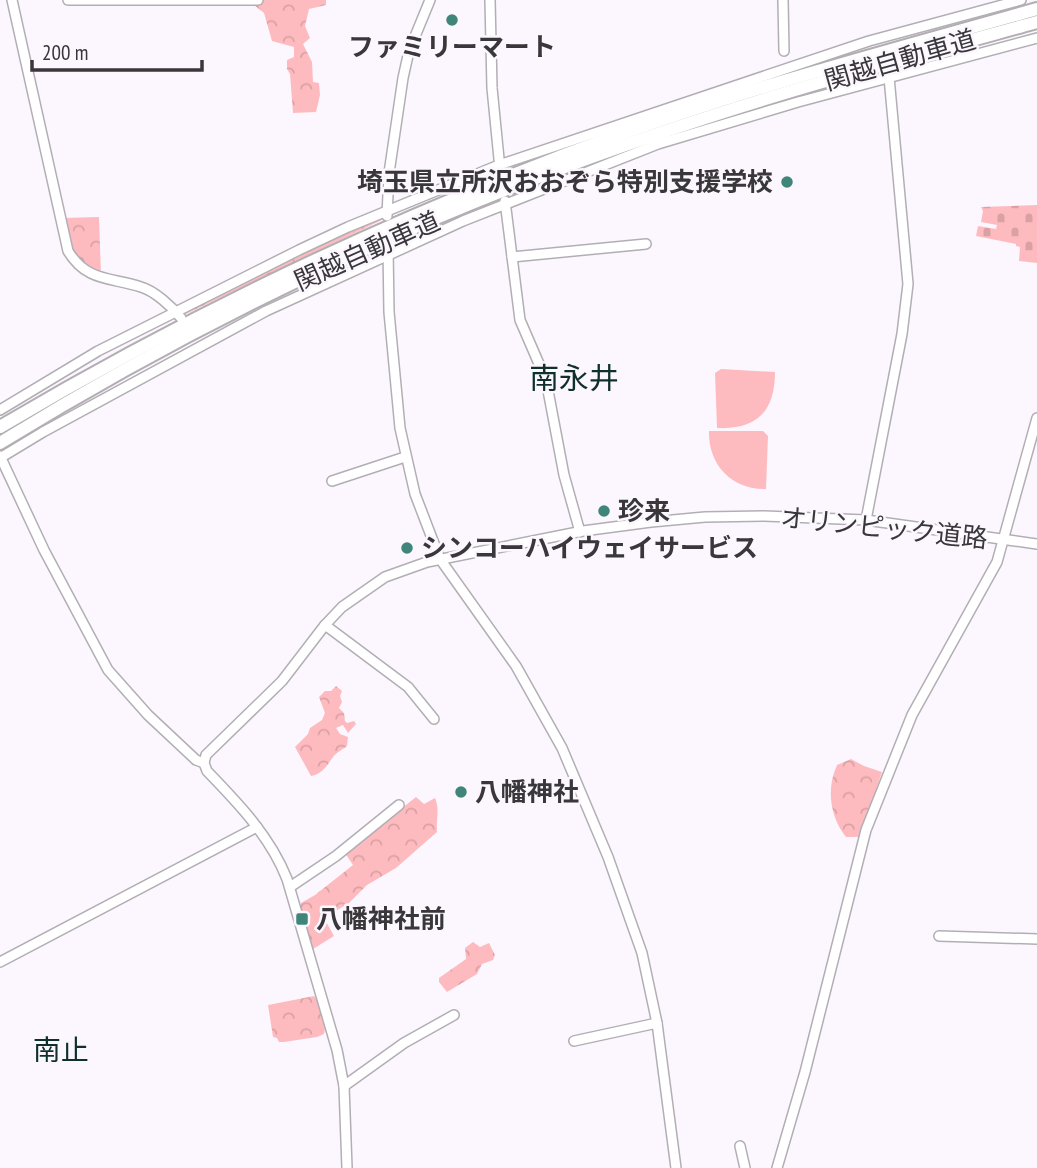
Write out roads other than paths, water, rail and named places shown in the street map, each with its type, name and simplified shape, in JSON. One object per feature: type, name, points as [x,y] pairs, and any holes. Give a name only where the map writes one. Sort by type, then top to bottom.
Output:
[{"type":"highway","name":"関越自動車道","points":[[0,427],[104,367],[250,291],[330,252],[465,194],[617,135],[707,105],[792,78],[1037,9]]},
{"type":"highway","name":"関越自動車道","points":[[0,443],[110,378],[255,303],[380,244],[526,182],[656,134],[760,100],[1037,22]]},
{"type":"street","points":[[12,0],[68,251],[77,264],[90,275],[144,288],[178,315]]},
{"type":"street","points":[[68,0],[258,0]]},
{"type":"street","points":[[387,214],[389,173],[403,78],[409,51],[430,0]]},
{"type":"street","points":[[490,0],[492,88],[499,168]]},
{"type":"street","points":[[783,0],[784,51]]},
{"type":"street","points":[[0,410],[98,351],[178,315],[335,232],[387,214],[499,168],[869,41],[1021,0]]},
{"type":"street","points":[[347,1168],[344,1086],[331,1025],[283,868],[257,827],[207,771],[204,763],[196,760],[148,715],[107,670],[44,550],[0,457],[207,340],[388,252],[505,202],[667,141],[889,77],[1037,38]]},
{"type":"street","points":[[866,520],[902,334],[908,284],[889,77]]},
{"type":"street","points":[[505,202],[520,320],[546,380],[564,475],[580,532]]},
{"type":"street","points":[[512,257],[646,244]]},
{"type":"street","points":[[388,252],[391,345],[405,457],[418,504],[440,559],[516,666],[575,776],[631,917],[642,953],[657,1023],[676,1168]]},
{"type":"street","points":[[777,1168],[805,1072],[866,830],[912,715],[998,562],[1037,418]]},
{"type":"street","points":[[332,481],[405,457]]},
{"type":"street","name":"オリンピック道路","points":[[204,763],[206,755],[291,671],[325,625],[357,595],[400,570],[440,559],[580,532],[705,517],[866,520],[1037,544]]},
{"type":"street","points":[[325,625],[408,687],[434,719]]},
{"type":"street","points":[[290,887],[336,856],[399,805]]},
{"type":"street","points":[[0,962],[257,827]]},
{"type":"street","points":[[939,936],[1037,939]]},
{"type":"street","points":[[344,1086],[404,1043],[454,1015]]},
{"type":"street","points":[[574,1041],[657,1023]]},
{"type":"street","points":[[740,1146],[745,1168]]},
{"type":"place","name":"ファミリーマート","points":[[452,20]]},
{"type":"place","name":"埼玉県立所沢おおぞら特別支援学校","points":[[787,182]]},
{"type":"place","name":"珍来","points":[[604,511]]},
{"type":"place","name":"シンコーハイウェイサービス","points":[[407,548]]},
{"type":"place","name":"八幡神社","points":[[461,792]]},
{"type":"place","name":"八幡神社前","points":[[302,919]]},
{"type":"district","name":"南永井","points":[[574,379]]},
{"type":"district","name":"南止","points":[[61,1050]]}]
